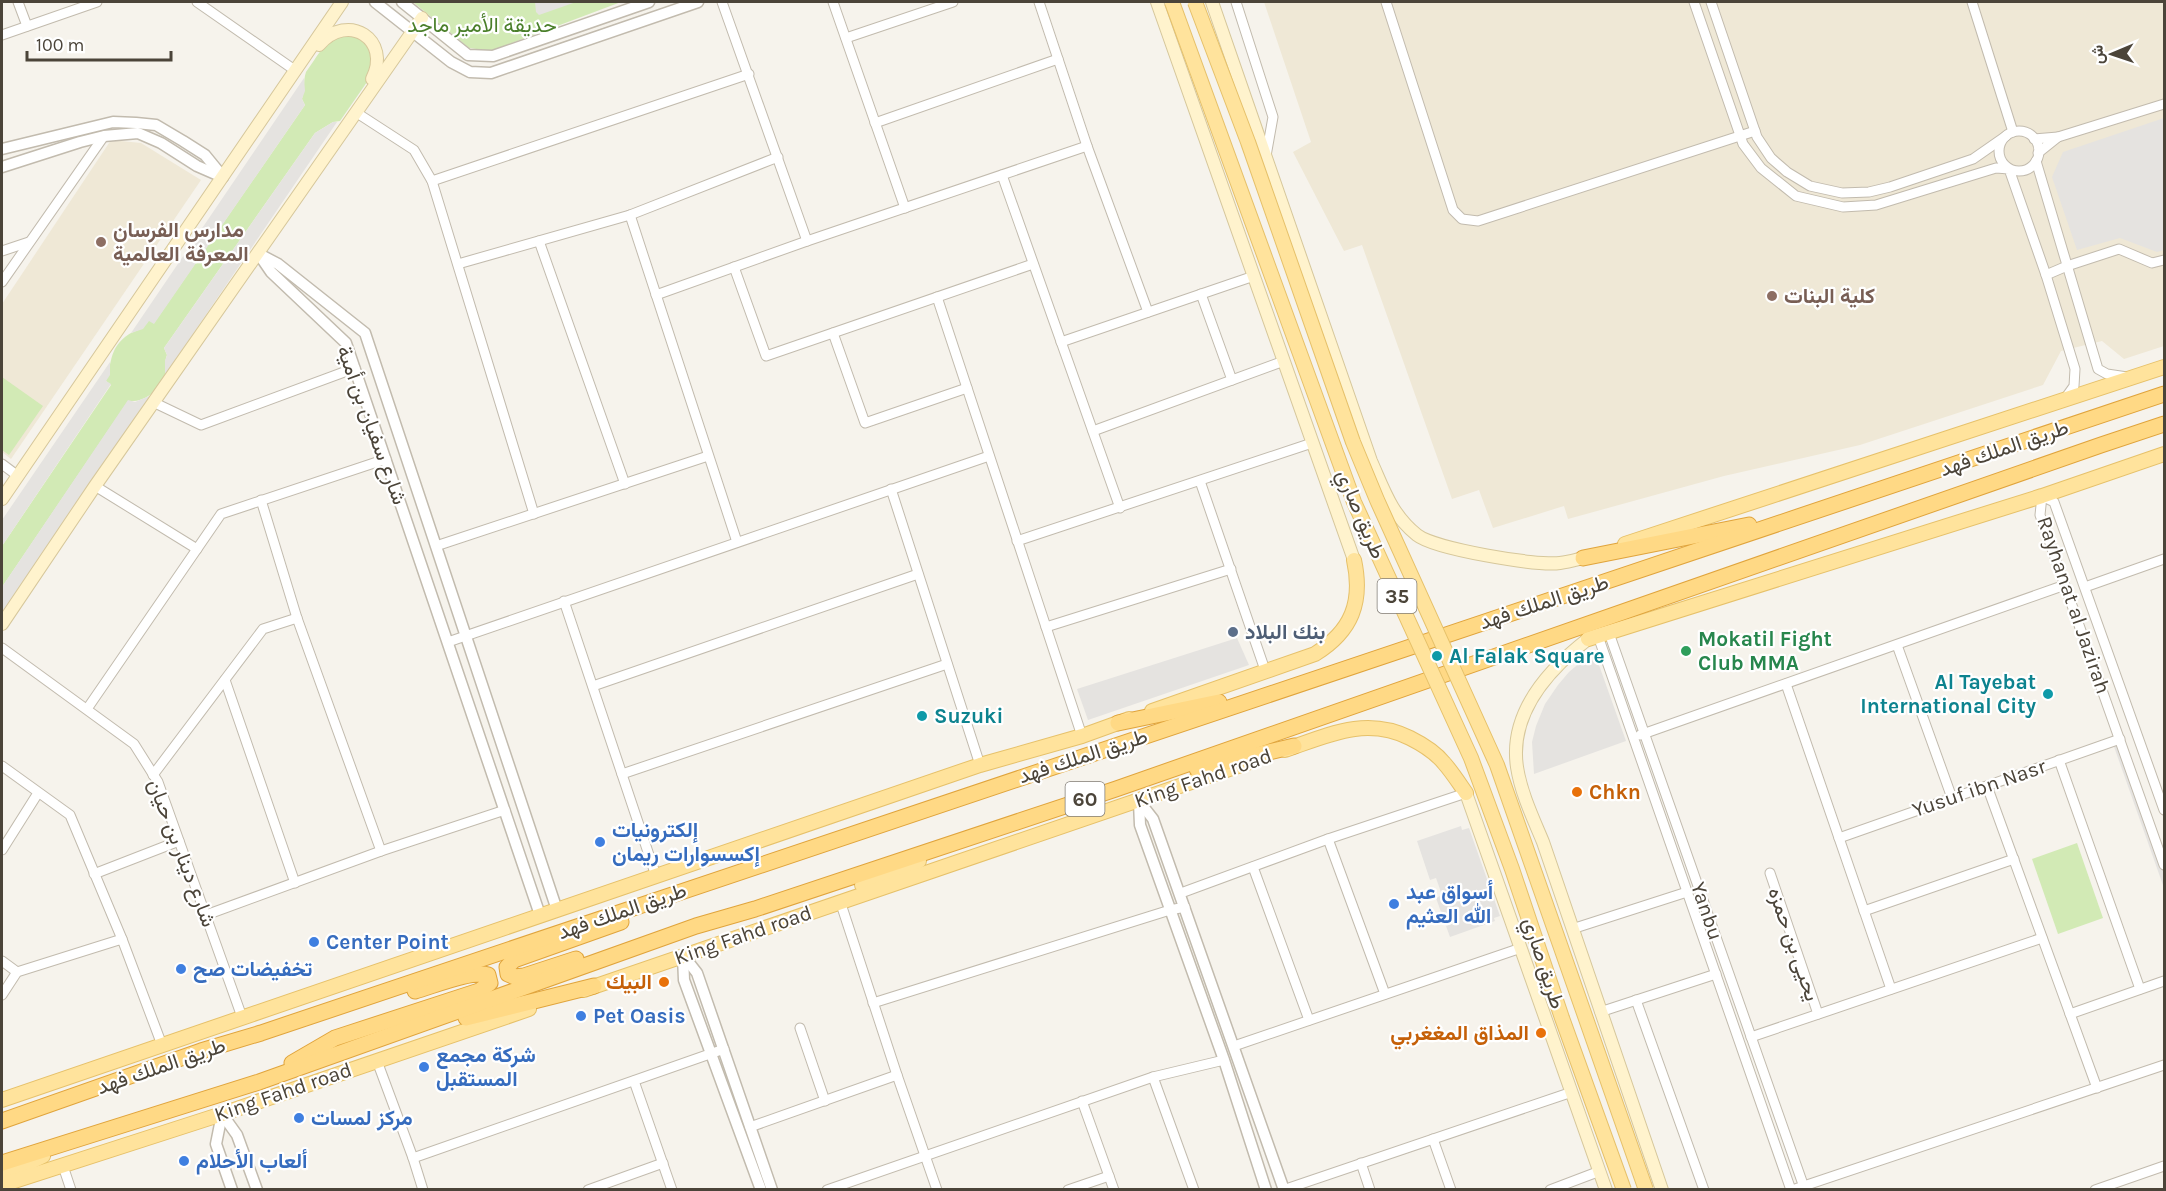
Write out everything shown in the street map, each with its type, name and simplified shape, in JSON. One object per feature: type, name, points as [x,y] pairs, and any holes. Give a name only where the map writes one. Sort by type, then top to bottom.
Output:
[{"type":"highway","name":"طريق الملك فهد","points":[[2,1121],[201,1051],[261,1033],[2162,394]]},
{"type":"highway","name":"طريق الملك فهد","points":[[2,1163],[258,1082],[696,926],[755,909],[1116,789],[2164,424]]},
{"type":"highway","points":[[1582,558],[1811,513]]},
{"type":"highway","points":[[1118,723],[1290,687]]},
{"type":"highway","points":[[1116,789],[1294,746]]},
{"type":"highway","points":[[696,926],[655,934],[524,976],[515,977],[508,974],[507,967],[514,960],[702,891],[751,867]]},
{"type":"highway","points":[[258,1082],[335,1038],[479,991],[490,983],[488,975],[482,973],[261,1033]]},
{"type":"highway","points":[[381,1039],[594,986]]},
{"type":"main road","points":[[2,499],[342,2]]},
{"type":"main road","points":[[1157,2],[1354,560]]},
{"type":"main road","name":"طريق صاري","points":[[1172,2],[1354,502],[1471,758],[1624,1190]]},
{"type":"main road","name":"طريق صاري","points":[[1195,2],[1248,141],[1353,442],[1497,765],[1646,1190]]},
{"type":"main road","points":[[1212,2],[1371,461],[1393,511],[1418,536],[1446,547],[1521,560],[1559,563],[1582,558],[2164,368]]},
{"type":"main road","points":[[2,624],[95,486],[422,18]]},
{"type":"main road","points":[[296,71],[322,41],[334,32],[349,30],[361,32],[371,40],[377,54],[378,68],[357,113]]},
{"type":"main road","points":[[1662,1190],[1599,1012],[1543,842],[1526,800],[1517,767],[1516,744],[1532,696],[1563,658],[1598,636],[2042,496],[2164,454]]},
{"type":"main road","name":"طريق الملك فهد","points":[[2,1100],[980,765],[1082,736],[1315,654],[1330,645],[1344,630],[1354,611],[1358,587],[1354,560]]},
{"type":"main road","name":"King Fahd road","points":[[2,1185],[222,1114],[1341,731],[1359,727],[1378,727],[1397,731],[1430,750],[1444,762],[1466,793]]},
{"type":"main road","points":[[1466,793],[1606,1190]]},
{"type":"main road","name":"طريق الملك فهد","points":[[764,928],[980,835]]},
{"type":"main road","points":[[2,1176],[94,1134]]},
{"type":"street","points":[[18,2],[27,26]]},
{"type":"street","points":[[2,35],[97,2]]},
{"type":"street","points":[[197,2],[296,71]]},
{"type":"street","points":[[375,2],[451,62],[470,72],[491,73],[698,2]]},
{"type":"street","points":[[402,2],[468,55],[493,56],[649,2]]},
{"type":"street","points":[[722,2],[807,241]]},
{"type":"street","points":[[833,2],[905,208]]},
{"type":"street","points":[[846,38],[953,2]]},
{"type":"street","points":[[1039,2],[1087,146],[1148,312]]},
{"type":"street","points":[[1236,2],[1273,117],[1266,156]]},
{"type":"street","points":[[1386,2],[1453,210],[1462,219],[1478,221],[1755,131]]},
{"type":"street","points":[[1694,2],[1743,144],[1761,168],[1796,196],[1843,207],[1876,205],[1996,168],[2024,170],[2058,137]]},
{"type":"street","points":[[1711,2],[1755,131],[1771,158],[1787,172],[1810,186],[1842,193],[1869,192],[1934,174],[1973,159],[2010,134],[2021,131],[2034,139],[2038,146],[2037,157],[2067,266],[2098,369],[2107,374],[2133,378]]},
{"type":"street","points":[[1972,2],[2010,134]]},
{"type":"street","points":[[875,123],[1058,59]]},
{"type":"street","points":[[432,181],[749,74]]},
{"type":"street","points":[[2034,139],[2058,137],[2164,104]]},
{"type":"street","points":[[357,113],[414,150],[432,181],[534,513]]},
{"type":"street","points":[[2,149],[113,122],[136,123],[156,126],[183,141],[205,155],[223,177]]},
{"type":"street","points":[[2,167],[104,136],[138,133],[161,143],[197,166],[223,177]]},
{"type":"street","points":[[2010,134],[2001,142],[2000,157],[2009,169],[2046,275],[2075,369],[2074,386],[2063,401]]},
{"type":"street","points":[[2,282],[104,136]]},
{"type":"street","points":[[656,295],[1087,146]]},
{"type":"street","points":[[458,264],[630,215],[778,157]]},
{"type":"street","points":[[1002,175],[1120,508]]},
{"type":"street","points":[[630,215],[737,542]]},
{"type":"street","points":[[539,241],[625,484]]},
{"type":"street","points":[[2,251],[29,242]]},
{"type":"street","points":[[2046,275],[2119,249],[2152,263],[2164,260]]},
{"type":"street","name":"شارع سفيان بن أمية","points":[[259,254],[271,272],[346,343],[540,915]]},
{"type":"street","name":"شارع سفيان بن أمية","points":[[259,254],[278,264],[365,333],[557,910]]},
{"type":"street","points":[[734,267],[766,356],[1033,264]]},
{"type":"street","points":[[1061,342],[1254,276]]},
{"type":"street","points":[[1201,294],[1232,380]]},
{"type":"street","points":[[937,297],[1082,736]]},
{"type":"street","points":[[833,333],[865,423],[967,388]]},
{"type":"street","points":[[1093,430],[1284,361]]},
{"type":"street","points":[[155,403],[201,426],[355,368]]},
{"type":"street","points":[[1017,541],[1312,443]]},
{"type":"street","points":[[436,546],[708,456]]},
{"type":"street","points":[[448,642],[989,456]]},
{"type":"street","points":[[87,709],[221,513],[386,459]]},
{"type":"street","points":[[2,464],[18,476]]},
{"type":"street","points":[[1200,481],[1265,670]]},
{"type":"street","points":[[95,486],[197,549]]},
{"type":"street","points":[[891,489],[980,765]]},
{"type":"street","name":"Rayhanat al Jazirah","points":[[2164,810],[2054,502],[2042,496],[2040,515],[2164,865]]},
{"type":"street","points":[[261,500],[297,618],[381,851]]},
{"type":"street","points":[[2085,587],[2164,559]]},
{"type":"street","points":[[1046,627],[1231,569]]},
{"type":"street","points":[[593,686],[918,574]]},
{"type":"street","points":[[1633,738],[2065,585]]},
{"type":"street","points":[[564,601],[656,876]]},
{"type":"street","points":[[153,775],[263,629],[297,618]]},
{"type":"street","name":"Yanbu","points":[[1598,636],[1644,734],[1804,1188]]},
{"type":"street","name":"Yanbu","points":[[1598,636],[1792,1190]]},
{"type":"street","points":[[1897,645],[1952,798]]},
{"type":"street","name":"شارع دينار بن حيان","points":[[2,648],[134,744],[158,782],[243,1017]]},
{"type":"street","points":[[622,774],[947,664]]},
{"type":"street","points":[[225,680],[295,882]]},
{"type":"street","points":[[1786,684],[1891,989]]},
{"type":"street","name":"Yusuf ibn Nasr","points":[[1839,838],[2120,739]]},
{"type":"street","points":[[2059,760],[2140,989]]},
{"type":"street","points":[[2,766],[70,815],[122,939],[162,1045]]},
{"type":"street","points":[[1987,786],[2097,1088]]},
{"type":"street","points":[[2,850],[39,793]]},
{"type":"street","points":[[1181,893],[1328,839],[1466,793]]},
{"type":"street","points":[[1139,801],[1153,819],[1181,893],[1284,1189],[1572,1092]]},
{"type":"street","points":[[1139,801],[1140,825],[1224,1060],[1266,1190]]},
{"type":"street","points":[[206,915],[381,851],[505,810]]},
{"type":"street","points":[[1328,839],[1385,994]]},
{"type":"street","points":[[94,874],[179,841]]},
{"type":"street","points":[[1864,911],[2014,860]]},
{"type":"street","points":[[1253,867],[1309,1020]]},
{"type":"street","name":"يحيى بن حمزه","points":[[1770,873],[1818,1014]]},
{"type":"street","points":[[1572,929],[1687,892]]},
{"type":"street","points":[[840,901],[937,1190]]},
{"type":"street","points":[[873,1003],[1185,907]]},
{"type":"street","points":[[1751,1037],[2042,938]]},
{"type":"street","points":[[2,994],[17,972],[122,939]]},
{"type":"street","points":[[1234,1046],[1521,948]]},
{"type":"street","points":[[683,955],[697,973],[772,1190]]},
{"type":"street","points":[[683,955],[684,980],[761,1190]]},
{"type":"street","points":[[2,961],[17,972]]},
{"type":"street","points":[[1599,1012],[1716,974]]},
{"type":"street","points":[[2070,1014],[2164,981]]},
{"type":"street","points":[[1636,1000],[1704,1190]]},
{"type":"street","points":[[800,1028],[825,1101]]},
{"type":"street","points":[[413,1158],[724,1049]]},
{"type":"street","points":[[834,1188],[1153,1077],[1224,1060]]},
{"type":"street","points":[[377,1061],[423,1190]]},
{"type":"street","points":[[1792,1190],[1804,1188],[2164,1065]]},
{"type":"street","points":[[750,1126],[897,1075]]},
{"type":"street","points":[[1153,1077],[1194,1190]]},
{"type":"street","points":[[634,1081],[672,1190]]},
{"type":"street","points":[[1082,1101],[1114,1190]]},
{"type":"street","points":[[222,1114],[216,1144],[232,1190]]},
{"type":"street","points":[[222,1114],[237,1135],[257,1190]]},
{"type":"street","points":[[1433,1139],[1451,1190]]},
{"type":"street","points":[[588,1190],[663,1163]]},
{"type":"street","points":[[1361,1163],[1370,1190]]},
{"type":"street","points":[[63,1166],[71,1190]]},
{"type":"street","points":[[2095,1190],[2164,1166]]},
{"type":"street","points":[[1550,1190],[1600,1171]]},
{"type":"street","points":[[1068,1190],[1109,1176]]},
{"type":"shaded area","points":[[535,2],[576,2],[539,15],[536,12]]},
{"type":"shaded area","name":"كلية البنات","points":[[1264,2],[2164,2],[2164,346],[2124,359],[2102,341],[2061,351],[2043,385],[1860,445],[1724,476],[1568,519],[1564,506],[1493,528],[1479,490],[1452,499],[1362,245],[1344,251],[1293,152],[1311,142]]},
{"type":"shaded area","points":[[304,78],[305,91],[302,99],[305,105],[154,324],[149,321],[143,329],[131,333]]},
{"type":"shaded area","points":[[2164,118],[2164,250],[2157,252],[2120,238],[2077,250],[2052,177],[2063,152]]},
{"type":"shaded area","points":[[337,122],[165,375],[167,355],[164,348],[315,133]]},
{"type":"shaded area","name":"مدارس الفرسان المعرفة العالمية","points":[[111,140],[141,143],[201,180],[11,459],[2,452],[2,304]]},
{"type":"shaded area","points":[[110,362],[110,375],[106,381],[111,384],[2,546],[2,520]]},
{"type":"shaded area","points":[[154,394],[2,614],[2,587],[128,400],[135,402]]},
{"type":"shaded area","points":[[1237,638],[1249,665],[1088,720],[1077,689]]},
{"type":"shaded area","points":[[1594,651],[1626,741],[1534,774],[1532,742],[1545,704],[1569,672]]},
{"type":"shaded area","points":[[2120,739],[2164,865],[2164,888],[2112,741]]},
{"type":"shaded area","points":[[1461,826],[1462,830],[1469,828],[1500,916],[1494,918],[1495,921],[1450,937],[1436,898],[1442,895],[1436,878],[1430,880],[1417,841]]},
{"type":"green space","name":"حديقة الأمير ماجد","points":[[413,2],[621,2],[491,51],[469,48]]},
{"type":"green space","points":[[357,33],[371,44],[376,69],[340,121],[333,122],[315,133],[164,348],[167,355],[165,374],[160,385],[146,398],[128,401],[2,587],[2,546],[111,385],[106,381],[116,347],[125,337],[140,329],[149,320],[154,323],[305,105],[302,99],[306,72],[321,50],[338,36]]},
{"type":"green space","points":[[2,377],[43,406],[9,455],[2,450]]},
{"type":"green space","points":[[2077,843],[2103,918],[2058,934],[2032,859]]},
{"type":"place","name":"مدارس الفرسان المعرفة العالمية","points":[[101,242]]},
{"type":"place","name":"كلية البنات","points":[[1772,296]]},
{"type":"place","name":"بنك البلاد","points":[[1233,632]]},
{"type":"place","name":"Mokatil Fight Club MMA","points":[[1686,651]]},
{"type":"place","name":"Al Falak Square","points":[[1437,656]]},
{"type":"place","name":"Al Tayebat International City","points":[[2048,694]]},
{"type":"place","name":"Suzuki","points":[[922,716]]},
{"type":"place","name":"Chkn","points":[[1577,792]]},
{"type":"place","name":"إلكترونيات إكسسوارات ريمان","points":[[600,842]]},
{"type":"place","name":"أسواق عبد الله العثيم","points":[[1394,904]]},
{"type":"place","name":"Center Point","points":[[314,942]]},
{"type":"place","name":"تخفيضات صح","points":[[181,969]]},
{"type":"place","name":"البيك","points":[[664,982]]},
{"type":"place","name":"Pet Oasis","points":[[581,1016]]},
{"type":"place","name":"المذاق المغغربي","points":[[1541,1033]]},
{"type":"place","name":"شركة مجمع المستقبل","points":[[424,1067]]},
{"type":"place","name":"مركز لمسات","points":[[299,1118]]},
{"type":"place","name":"ألعاب الأحلام","points":[[184,1161]]}]
